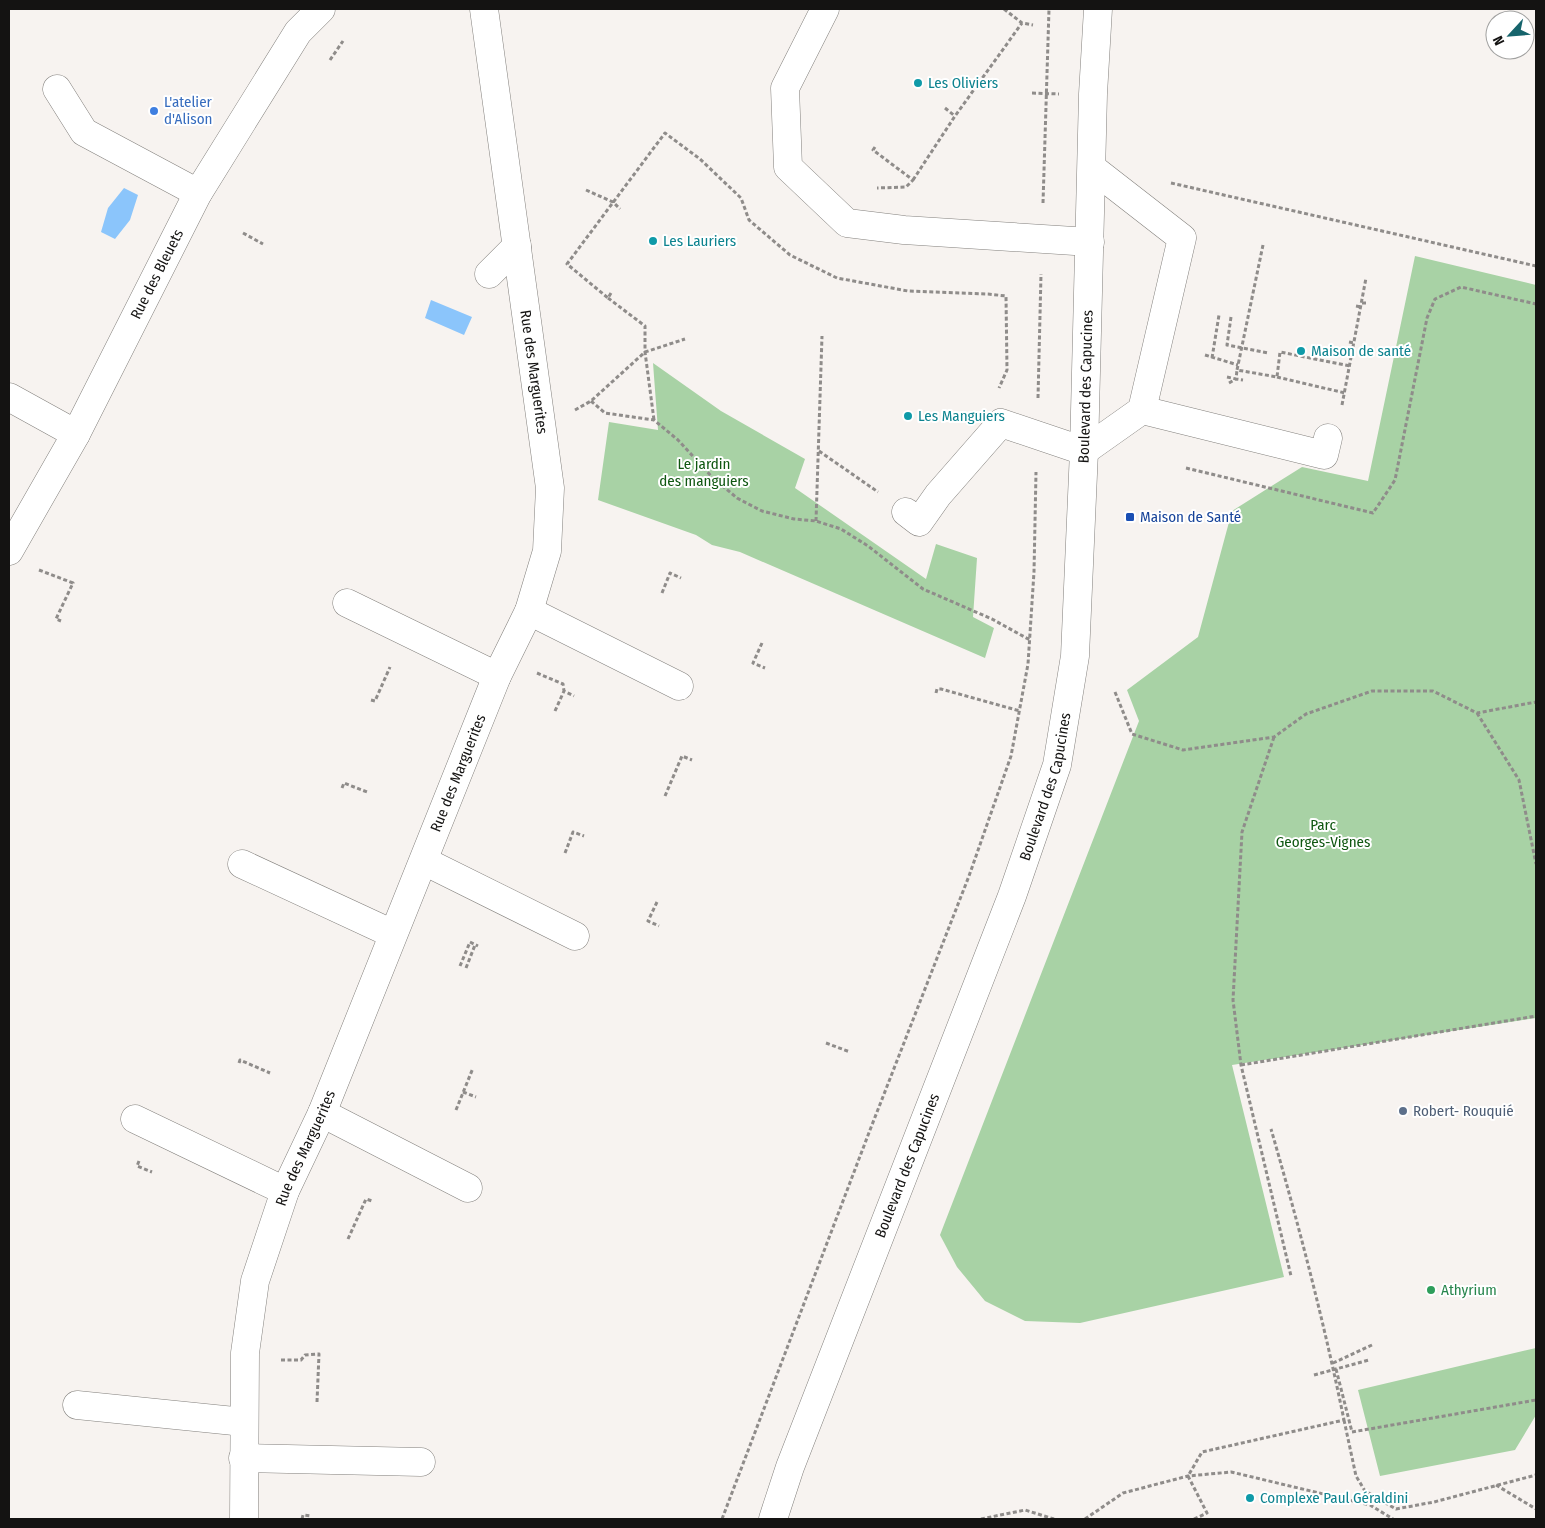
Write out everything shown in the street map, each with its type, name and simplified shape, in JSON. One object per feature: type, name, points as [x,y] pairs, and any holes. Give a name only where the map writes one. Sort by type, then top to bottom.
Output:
[{"type":"street","name":"Rue des Bleuets","points":[[9,551],[76,434],[198,193],[298,32],[321,9]]},
{"type":"street","name":"Rue des Marguerites","points":[[244,1519],[245,1353],[255,1281],[285,1191],[322,1113],[497,676],[529,611],[547,551],[550,488],[484,9]]},
{"type":"street","points":[[825,9],[785,88],[788,166],[847,223],[914,231],[1090,242]]},
{"type":"street","name":"Boulevard des Capucines","points":[[773,1519],[790,1467],[1012,896],[1057,765],[1075,656],[1084,451],[1093,94],[1098,9]]},
{"type":"street","points":[[57,89],[84,132],[198,193]]},
{"type":"street","points":[[906,512],[919,522],[938,496],[1002,423],[1084,451],[1142,410],[1182,238],[1092,168]]},
{"type":"street","points":[[489,274],[517,246]]},
{"type":"street","points":[[9,397],[76,434]]},
{"type":"street","points":[[1142,410],[1324,455],[1328,438]]},
{"type":"street","points":[[347,603],[497,676]]},
{"type":"street","points":[[529,611],[679,686]]},
{"type":"street","points":[[424,861],[575,936]]},
{"type":"street","points":[[242,864],[393,934]]},
{"type":"street","points":[[322,1113],[468,1188]]},
{"type":"street","points":[[136,1119],[285,1191]]},
{"type":"street","points":[[77,1405],[244,1422]]},
{"type":"street","points":[[243,1458],[421,1462]]},
{"type":"path","points":[[1004,9],[1022,23],[1033,25]]},
{"type":"path","points":[[722,1519],[969,876],[1011,756],[1028,664],[1034,572],[1049,9]]},
{"type":"path","points":[[876,188],[906,187],[913,180],[955,116],[1022,23]]},
{"type":"path","points":[[330,60],[343,41]]},
{"type":"path","points":[[1032,92],[1054,94]]},
{"type":"path","points":[[945,108],[955,116]]},
{"type":"path","points":[[654,420],[645,352],[644,326],[567,264],[665,133],[700,159],[741,198],[749,220],[790,255],[837,278],[908,292],[1006,296],[1007,370]]},
{"type":"path","points":[[875,147],[873,150],[913,180]]},
{"type":"path","points":[[1164,182],[1536,266]]},
{"type":"path","points":[[586,190],[613,202],[620,209]]},
{"type":"path","points":[[243,233],[263,244]]},
{"type":"path","points":[[1236,379],[1263,245]]},
{"type":"path","points":[[1341,411],[1350,378],[1350,366],[1354,356],[1354,343],[1366,278]]},
{"type":"path","points":[[1186,468],[1373,513],[1395,480],[1427,318],[1435,299],[1460,287],[1536,304]]},
{"type":"path","points":[[608,298],[610,293]]},
{"type":"path","points":[[1362,302],[1367,303]]},
{"type":"path","points":[[1356,306],[1361,307]]},
{"type":"path","points":[[1212,358],[1219,315]]},
{"type":"path","points":[[1231,317],[1227,345],[1268,353]]},
{"type":"path","points":[[816,521],[822,336]]},
{"type":"path","points":[[542,422],[565,415],[591,401],[645,352],[685,339]]},
{"type":"path","points":[[1349,342],[1354,343]]},
{"type":"path","points":[[1277,377],[1280,352],[1350,366]]},
{"type":"path","points":[[1205,356],[1238,365]]},
{"type":"path","points":[[1237,370],[1345,393]]},
{"type":"path","points":[[1227,377],[1243,380]]},
{"type":"path","points":[[1229,383],[1236,379]]},
{"type":"path","points":[[591,401],[605,413],[654,420],[678,440],[712,477],[737,498],[762,511],[794,519],[816,521],[841,529],[868,546],[923,589],[992,619],[1030,640]]},
{"type":"path","points":[[818,451],[865,483]]},
{"type":"path","points":[[34,568],[73,583],[56,619],[61,621]]},
{"type":"path","points":[[662,593],[670,573],[681,578]]},
{"type":"path","points":[[762,643],[753,663],[764,668]]},
{"type":"path","points":[[371,700],[375,701],[390,667]]},
{"type":"path","points":[[536,673],[563,684],[564,691],[555,711]]},
{"type":"path","points":[[936,693],[937,689],[941,689],[1020,711]]},
{"type":"path","points":[[564,691],[574,696]]},
{"type":"path","points":[[1115,692],[1132,734],[1183,750],[1274,737],[1306,714],[1372,691],[1433,691],[1477,713],[1520,780],[1536,864]]},
{"type":"path","points":[[1477,713],[1536,702]]},
{"type":"path","points":[[1274,737],[1242,832],[1233,1000],[1241,1065],[1291,1276]]},
{"type":"path","points":[[666,796],[682,756],[692,760]]},
{"type":"path","points":[[342,788],[344,784],[367,792]]},
{"type":"path","points":[[565,853],[573,832],[584,836]]},
{"type":"path","points":[[657,902],[648,921],[659,926]]},
{"type":"path","points":[[460,966],[470,942],[476,945],[466,968]]},
{"type":"path","points":[[1241,1065],[1536,1016]]},
{"type":"path","points":[[826,1043],[850,1052]]},
{"type":"path","points":[[239,1063],[240,1060],[270,1073]]},
{"type":"path","points":[[456,1110],[473,1068]]},
{"type":"path","points":[[463,1092],[476,1097]]},
{"type":"path","points":[[1271,1129],[1305,1246],[1356,1476],[1365,1491],[1396,1509],[1434,1502],[1536,1475]]},
{"type":"path","points":[[137,1166],[152,1172]]},
{"type":"path","points":[[348,1239],[366,1199],[372,1201]]},
{"type":"path","points":[[1332,1364],[1372,1345]]},
{"type":"path","points":[[273,1360],[301,1360],[305,1355],[319,1354],[317,1402]]},
{"type":"path","points":[[1314,1375],[1369,1360]]},
{"type":"path","points":[[1336,1369],[1352,1432],[1536,1400]]},
{"type":"path","points":[[1188,1476],[1202,1452],[1344,1420]]},
{"type":"path","points":[[1085,1519],[1123,1493],[1188,1476],[1231,1472],[1370,1504],[1393,1519]]},
{"type":"path","points":[[1188,1476],[1206,1513],[1194,1519]]},
{"type":"path","points":[[1495,1485],[1536,1509]]},
{"type":"path","points":[[980,1519],[1025,1510],[1054,1519]]},
{"type":"path","points":[[302,1519],[303,1515],[311,1516]]},
{"type":"green space","name":"Parc Georges-Vignes","points":[[1415,256],[1536,285],[1536,1018],[1232,1065],[1284,1277],[1080,1323],[1025,1321],[985,1301],[957,1267],[940,1235],[1139,721],[1127,690],[1198,637],[1232,511],[1302,467],[1368,481]]},
{"type":"green space","name":"Le jardin des manguiers","points":[[653,363],[721,411],[805,459],[795,488],[926,579],[936,544],[977,558],[973,617],[994,628],[985,658],[740,552],[712,545],[696,535],[598,500],[609,422],[658,430]]},
{"type":"green space","points":[[1536,1348],[1536,1415],[1515,1450],[1380,1476],[1358,1390]]},
{"type":"water","points":[[124,188],[138,195],[130,220],[115,239],[101,232],[108,208]]},
{"type":"water","points":[[431,300],[472,317],[464,335],[425,318]]},
{"type":"place","name":"Les Oliviers","points":[[918,83]]},
{"type":"place","name":"L'atelier d'Alison","points":[[154,111]]},
{"type":"place","name":"Les Lauriers","points":[[653,241]]},
{"type":"place","name":"Maison de santé","points":[[1301,351]]},
{"type":"place","name":"Les Manguiers","points":[[908,416]]},
{"type":"place","name":"Maison de Santé","points":[[1130,517]]},
{"type":"place","name":"Robert- Rouquié","points":[[1403,1111]]},
{"type":"place","name":"Athyrium","points":[[1431,1290]]},
{"type":"place","name":"Complexe Paul Géraldini","points":[[1250,1498]]}]
